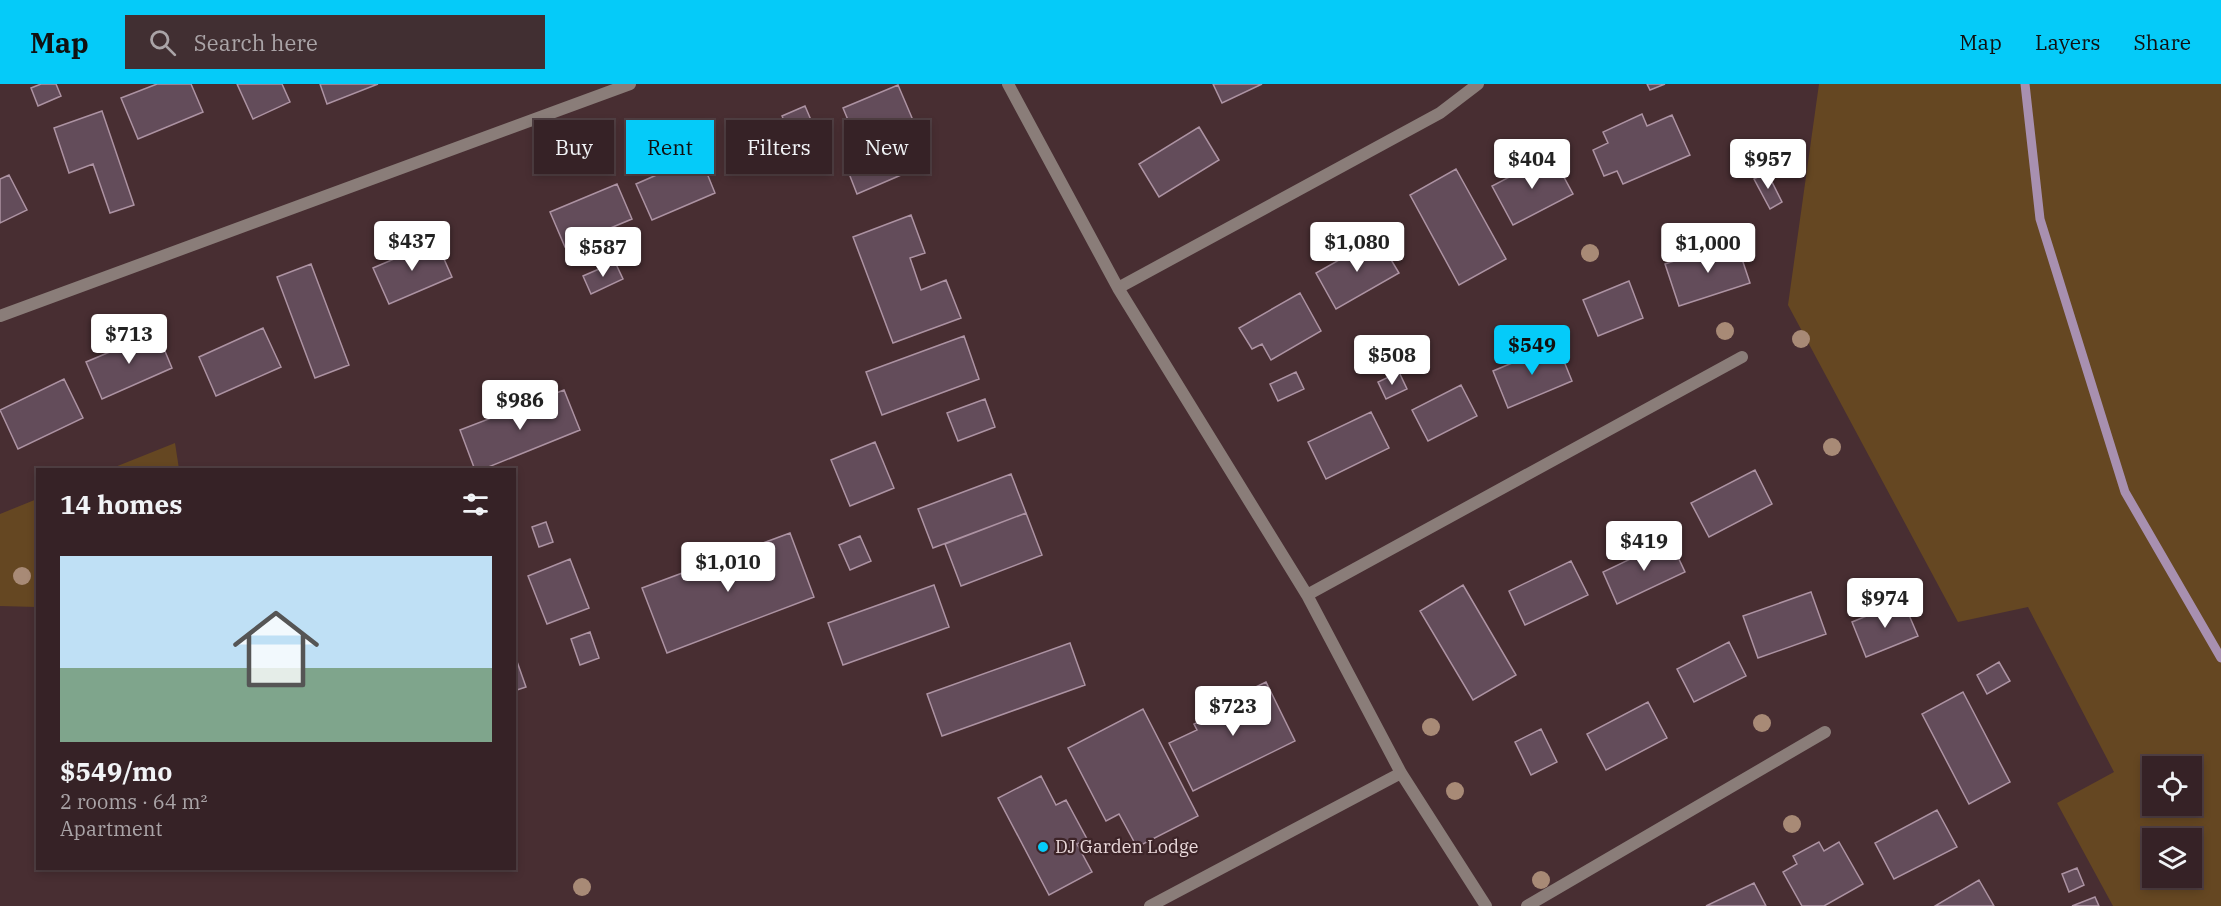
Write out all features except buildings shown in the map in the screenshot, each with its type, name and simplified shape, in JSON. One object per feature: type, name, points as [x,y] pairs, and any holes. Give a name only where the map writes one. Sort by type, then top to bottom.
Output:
[{"type":"street","points":[[0,316],[630,84]]},
{"type":"street","points":[[1008,84],[1118,288],[1307,595],[1401,773],[1486,906]]},
{"type":"street","points":[[1118,288],[1440,113],[1478,84]]},
{"type":"street","points":[[1307,595],[1742,357]]},
{"type":"street","points":[[1527,906],[1825,732]]},
{"type":"street","points":[[1150,906],[1401,773]]},
{"type":"shaded area","points":[[1819,84],[2221,84],[2221,906],[2113,906],[2057,803],[2114,772],[2028,607],[1958,622],[1788,305]]},
{"type":"shaded area","points":[[175,443],[179,468],[112,468]]},
{"type":"shaded area","points":[[36,499],[36,607],[0,606],[0,514]]},
{"type":"waterway","points":[[2025,84],[2040,219],[2125,492],[2221,658]]},
{"type":"place","name":"DJ Garden Lodge","points":[[1043,847]]}]
